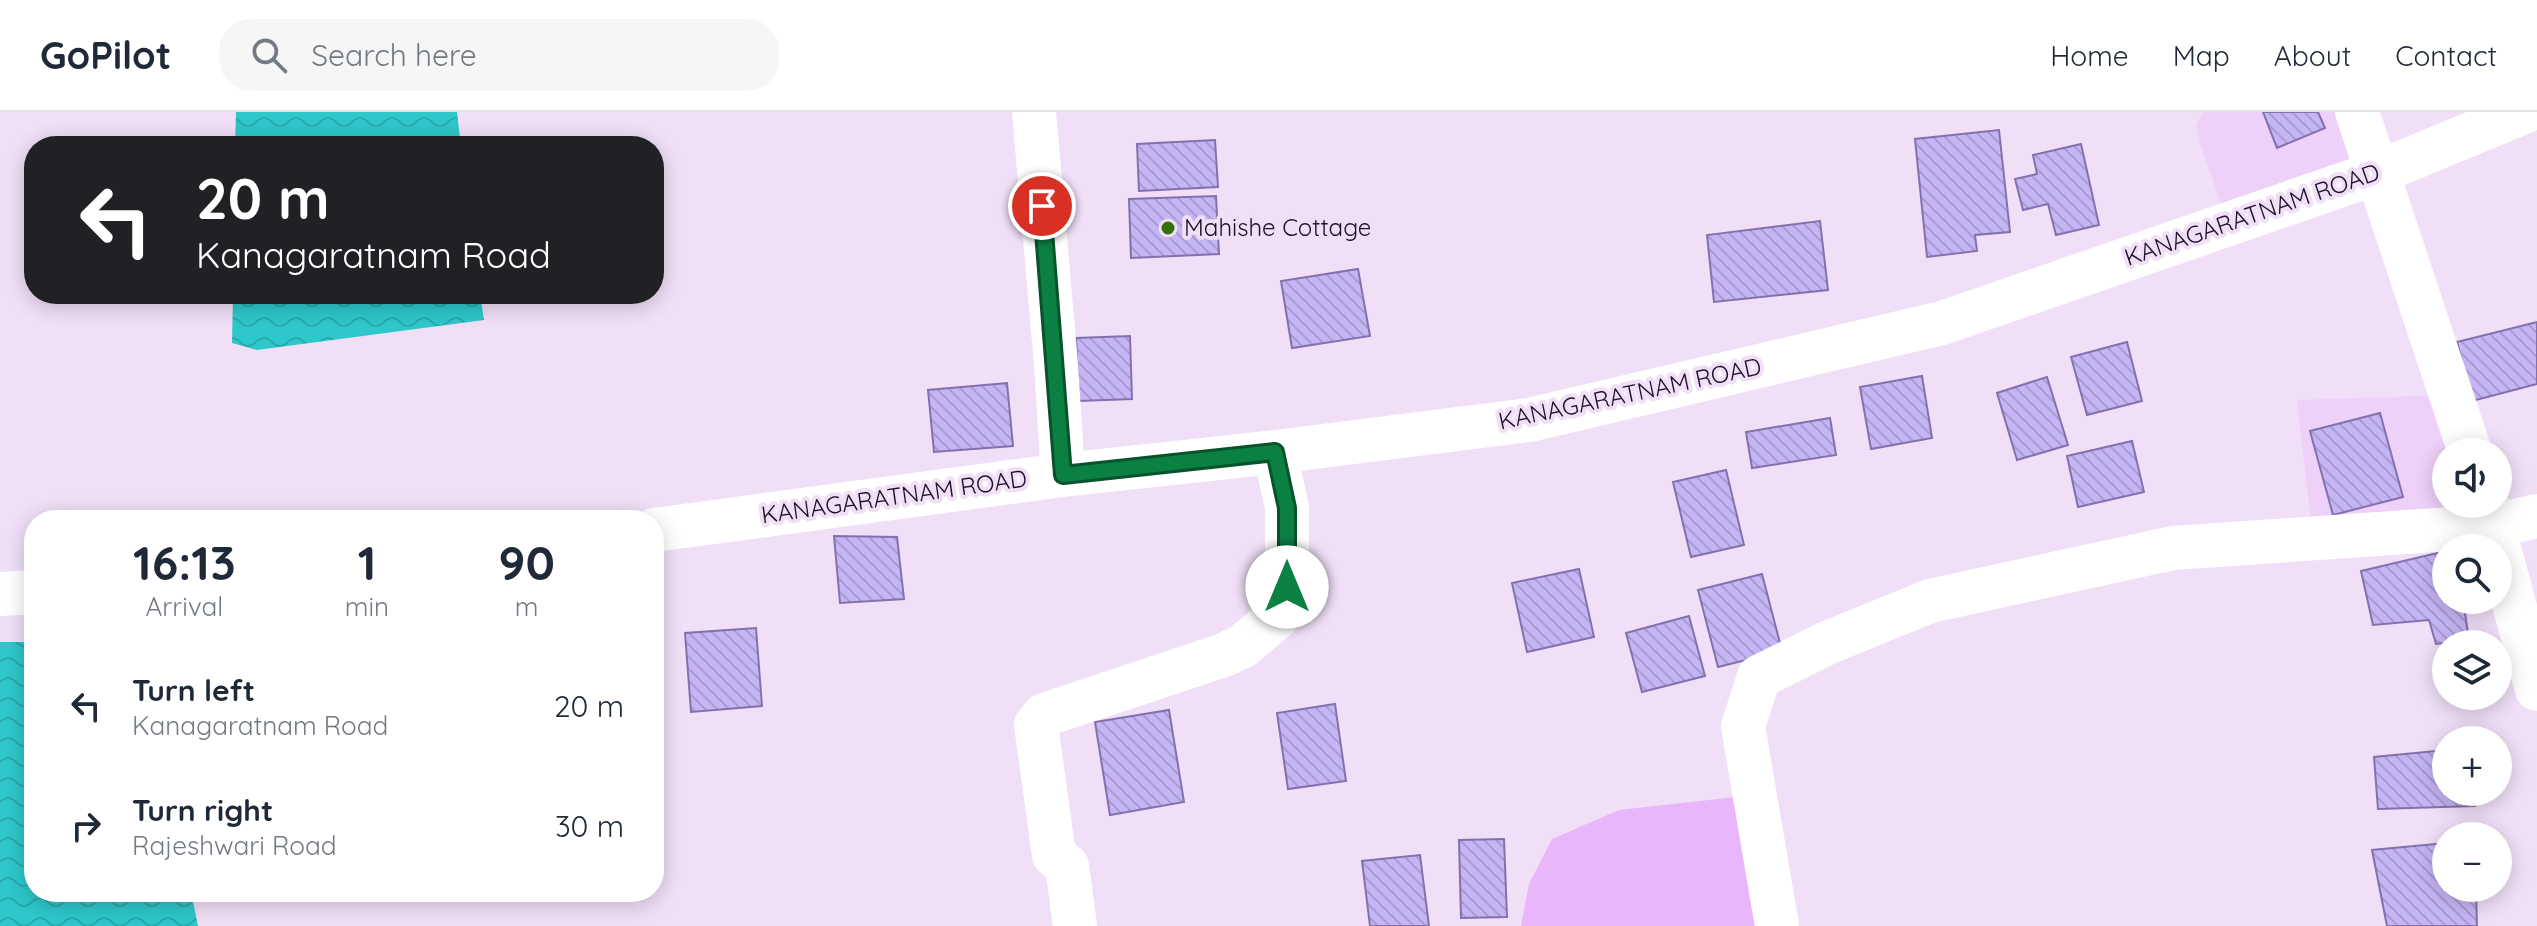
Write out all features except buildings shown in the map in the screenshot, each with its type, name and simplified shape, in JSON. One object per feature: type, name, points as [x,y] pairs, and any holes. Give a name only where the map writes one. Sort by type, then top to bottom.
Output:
[{"type":"street","points":[[1034,112],[1063,475]]},
{"type":"street","points":[[2357,112],[2465,438]]},
{"type":"street","name":"KANAGARATNAM ROAD","points":[[664,529],[1063,475],[1529,420],[1942,323],[2379,172],[2524,112]]},
{"type":"street","points":[[1075,926],[1067,866],[1054,855],[1036,725],[1044,715],[1224,655],[1243,646],[1277,617],[1287,587],[1287,508],[1275,452]]},
{"type":"street","points":[[2512,515],[2537,516]]},
{"type":"street","points":[[1777,926],[1743,726],[1759,677],[1827,643],[1930,601],[2173,548],[2462,518]]},
{"type":"street","points":[[2492,518],[2537,689]]},
{"type":"street","points":[[0,594],[24,593]]},
{"type":"shaded area","points":[[2203,112],[2357,112],[2379,172],[2228,223],[2196,125]]},
{"type":"shaded area","points":[[2451,395],[2465,438],[2432,438],[2432,510],[2311,522],[2297,400]]},
{"type":"shaded area","points":[[1754,795],[1777,926],[1521,926],[1529,884],[1552,839],[1619,810]]},
{"type":"water","points":[[236,112],[457,112],[460,136],[235,136]]},
{"type":"water","points":[[233,304],[482,304],[484,320],[257,350],[232,343]]},
{"type":"water","points":[[0,642],[24,642],[24,902],[193,902],[198,926],[0,926]]},
{"type":"place","name":"Mahishe Cottage","points":[[1168,228]]},
{"type":"route","points":[[1042,206],[1063,475],[1275,452],[1287,508],[1287,587]]}]
